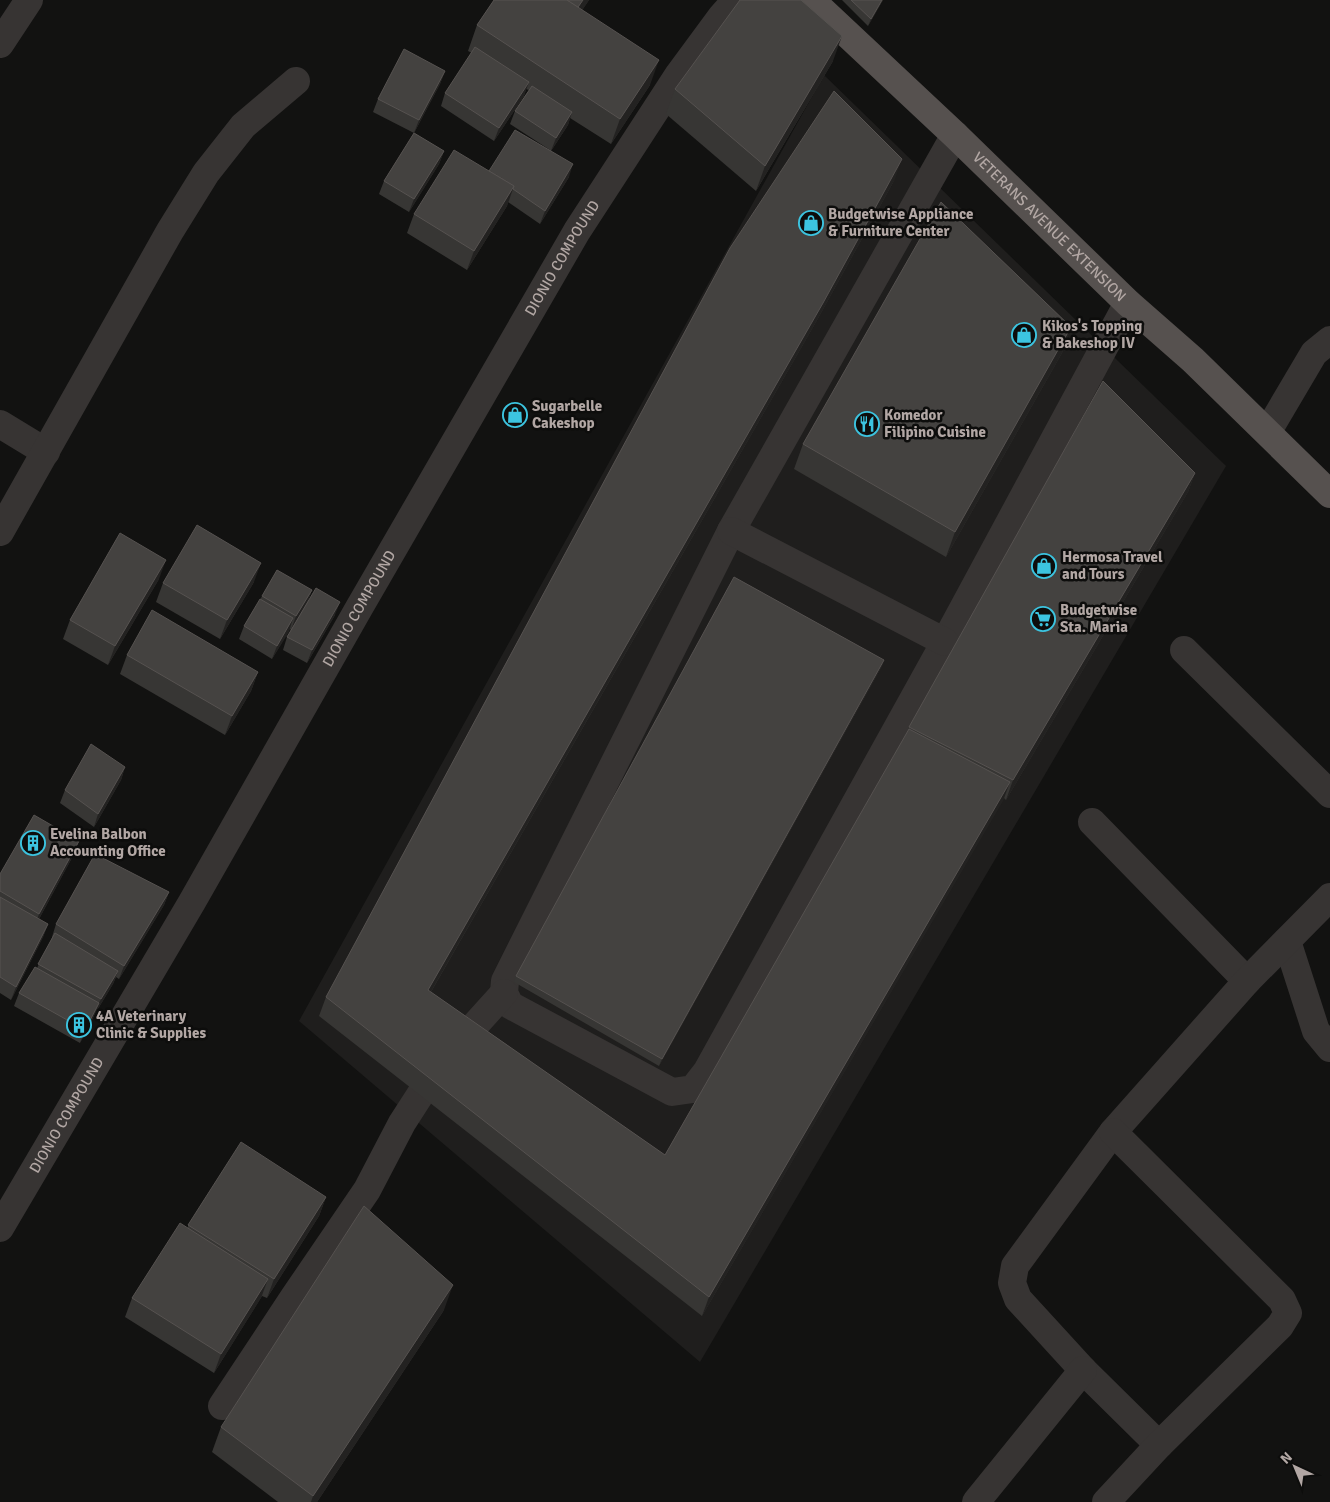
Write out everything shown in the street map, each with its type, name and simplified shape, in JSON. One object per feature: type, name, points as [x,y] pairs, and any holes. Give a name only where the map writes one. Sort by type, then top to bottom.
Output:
[{"type":"main road","name":"VETERANS AVENUE EXTENSION","points":[[811,0],[1128,303],[1193,360],[1268,431],[1330,494]]},
{"type":"street","points":[[0,44],[29,0]]},
{"type":"street","name":"DIONIO COMPOUND","points":[[0,1228],[192,902],[577,230],[679,74],[721,17],[736,0]]},
{"type":"street","points":[[0,532],[170,231],[206,173],[243,126],[296,81]]},
{"type":"street","points":[[954,135],[731,531],[505,981],[504,994],[510,1005],[672,1092],[693,1089],[707,1071],[945,642],[1128,303]]},
{"type":"street","points":[[1268,431],[1314,353],[1330,340]]},
{"type":"street","points":[[0,424],[46,452]]},
{"type":"street","points":[[731,531],[945,642]]},
{"type":"street","points":[[1184,650],[1330,794]]},
{"type":"street","points":[[1092,822],[1247,981]]},
{"type":"street","points":[[1159,1444],[1083,1370],[1018,1299],[1012,1283],[1016,1266],[1113,1132],[1247,981],[1330,897]]},
{"type":"street","points":[[1287,941],[1316,1031],[1330,1048]]},
{"type":"street","points":[[222,1406],[367,1190],[402,1123],[440,1064],[504,994]]},
{"type":"street","points":[[1106,1502],[1159,1444],[1280,1326],[1288,1313],[1282,1300],[1113,1132]]},
{"type":"street","points":[[976,1502],[1083,1370]]},
{"type":"shaded area","points":[[824,75],[1226,466],[700,1362],[299,1021]]},
{"type":"building","points":[[494,0],[567,0],[659,60],[620,119],[477,25]]},
{"type":"building","points":[[567,0],[583,0],[578,7]]},
{"type":"building","points":[[740,0],[801,0],[842,36],[765,166],[675,89]]},
{"type":"building","points":[[851,0],[882,0],[871,19]]},
{"type":"building","points":[[475,47],[529,82],[499,128],[445,93]]},
{"type":"building","points":[[404,49],[445,71],[419,120],[378,99]]},
{"type":"building","points":[[532,86],[572,112],[556,138],[515,111]]},
{"type":"building","points":[[834,91],[902,159],[823,303],[428,990],[665,1155],[909,729],[1010,782],[709,1297],[326,997],[730,248]]},
{"type":"building","points":[[515,130],[573,164],[545,211],[513,189],[514,186],[489,171]]},
{"type":"building","points":[[414,133],[444,151],[414,199],[384,181]]},
{"type":"building","points":[[454,150],[514,186],[474,251],[414,214]]},
{"type":"building","points":[[941,202],[1071,327],[955,532],[803,444]]},
{"type":"building","name":"Budgetwise Sta. Maria","points":[[1103,381],[1195,473],[1013,780],[909,727]]},
{"type":"building","points":[[197,525],[261,563],[227,620],[163,583]]},
{"type":"building","points":[[120,533],[166,560],[115,646],[70,620]]},
{"type":"building","points":[[277,570],[312,590],[296,616],[262,596]]},
{"type":"building","points":[[734,577],[884,660],[662,1059],[516,976]]},
{"type":"building","points":[[316,588],[340,602],[312,650],[287,637]]},
{"type":"building","points":[[260,599],[293,618],[277,646],[244,626]]},
{"type":"building","points":[[152,610],[258,672],[232,716],[127,655]]},
{"type":"building","points":[[91,744],[125,767],[98,814],[65,790]]},
{"type":"building","points":[[34,815],[79,841],[39,914],[0,891],[0,874]]},
{"type":"building","points":[[95,854],[169,892],[124,966],[56,924]]},
{"type":"building","points":[[0,897],[48,924],[16,987],[0,977]]},
{"type":"building","points":[[55,933],[118,971],[101,999],[38,964]]},
{"type":"building","points":[[35,967],[99,1003],[85,1030],[19,993]]},
{"type":"building","points":[[241,1142],[326,1197],[274,1279],[188,1225]]},
{"type":"building","points":[[364,1206],[453,1285],[313,1496],[221,1427]]},
{"type":"building","points":[[180,1223],[268,1279],[221,1354],[132,1298]]},
{"type":"place","name":"Budgetwise Appliance & Furniture Center","points":[[811,223]]},
{"type":"place","name":"Kikos's Topping & Bakeshop IV","points":[[1024,335]]},
{"type":"place","name":"Sugarbelle Cakeshop","points":[[515,415]]},
{"type":"place","name":"Komedor Filipino Cuisine","points":[[867,424]]},
{"type":"place","name":"Hermosa Travel and Tours","points":[[1044,566]]},
{"type":"place","name":"Budgetwise Sta. Maria","points":[[1043,619]]},
{"type":"place","name":"Evelina Balbon Accounting Office","points":[[33,843]]},
{"type":"place","name":"4A Veterinary Clinic & Supplies","points":[[79,1025]]}]
